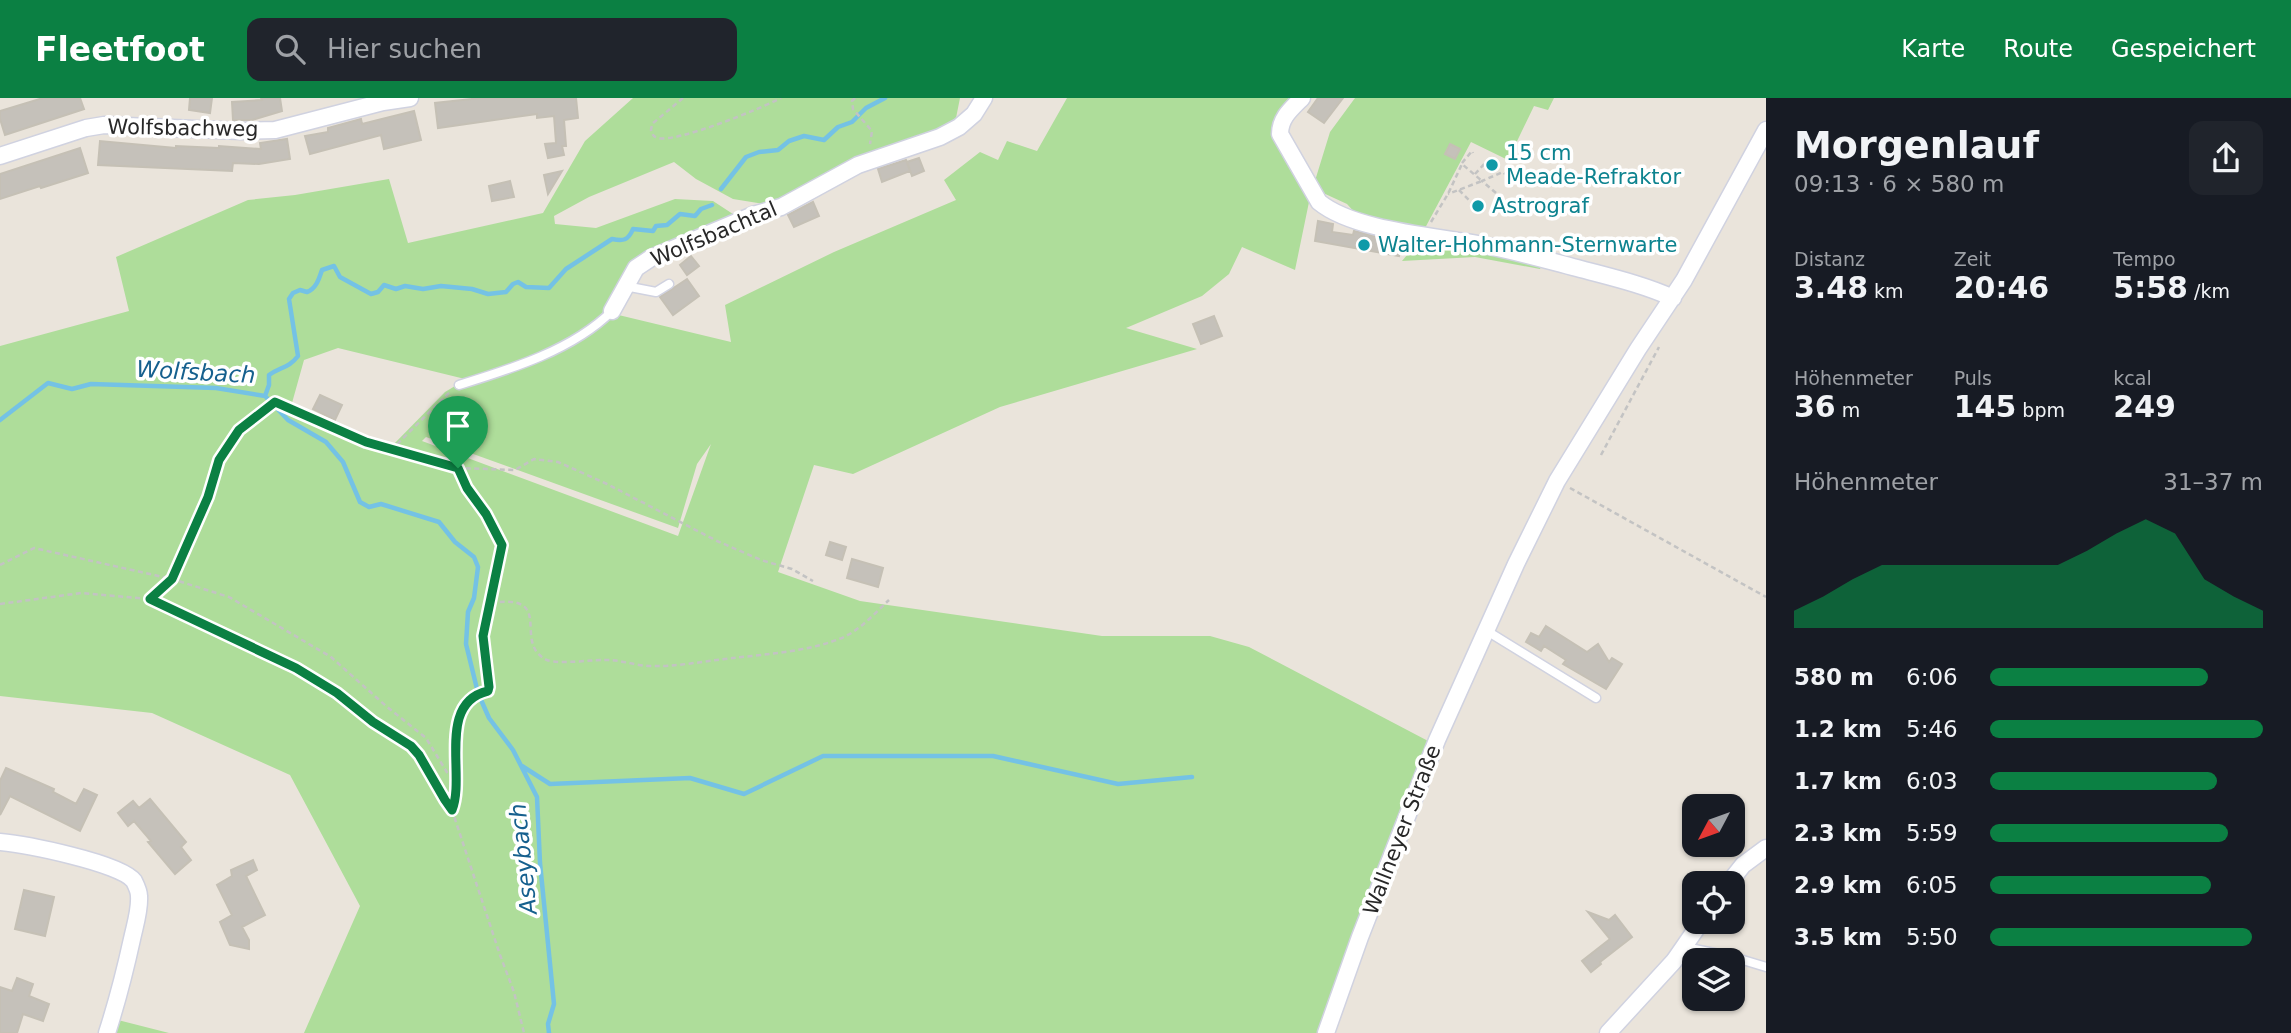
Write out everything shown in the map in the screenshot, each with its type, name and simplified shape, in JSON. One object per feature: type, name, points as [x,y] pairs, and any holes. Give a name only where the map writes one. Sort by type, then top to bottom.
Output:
[{"type":"street","name":"Wolfsbachweg","points":[[0,156],[86,128],[104,125],[275,130],[383,102],[410,98]]},
{"type":"street","name":"Wolfsbachtal","points":[[612,312],[636,268],[651,258],[753,215],[781,207],[858,165],[959,127],[974,114],[984,98]]},
{"type":"street","points":[[1302,98],[1285,117],[1280,134],[1320,202],[1338,215],[1362,223],[1486,245],[1551,261],[1644,286],[1673,298]]},
{"type":"street","name":"Wallneyer Straße","points":[[1326,1033],[1437,740],[1516,564],[1557,481],[1673,298],[1766,130]]},
{"type":"street","points":[[0,842],[22,844],[94,862],[133,879],[139,894],[138,909],[120,992],[107,1033]]},
{"type":"street","points":[[1738,871],[1766,848]]},
{"type":"street","points":[[1608,1033],[1685,947],[1693,934]]},
{"type":"lane","points":[[625,286],[656,292],[669,284]]},
{"type":"lane","name":"Wolfsbachtal","points":[[459,385],[522,365],[596,327],[612,312]]},
{"type":"lane","points":[[1487,631],[1597,698]]},
{"type":"lane","points":[[1685,947],[1766,967]]},
{"type":"path","points":[[683,98],[652,124],[653,135],[667,138],[694,131],[758,110],[781,98]]},
{"type":"path","points":[[855,98],[852,101],[853,109],[873,131],[870,143]]},
{"type":"path","points":[[1424,234],[1462,164],[1472,151],[1473,153]]},
{"type":"path","points":[[1475,174],[1486,162],[1489,164]]},
{"type":"path","points":[[1462,164],[1496,193]]},
{"type":"path","points":[[1448,194],[1503,172],[1505,174]]},
{"type":"path","points":[[1459,190],[1474,205]]},
{"type":"path","points":[[1601,455],[1660,344],[1656,324]]},
{"type":"path","points":[[391,450],[445,395],[459,385]]},
{"type":"path","points":[[150,599],[172,579],[208,497],[219,460],[239,430],[275,402],[391,450],[458,468],[508,470],[522,467],[534,459],[558,462],[607,484],[717,541],[761,560],[792,569],[813,580]]},
{"type":"path","points":[[452,810],[457,795],[456,731],[462,709],[474,696],[488,691],[489,687],[483,636],[502,545],[486,514],[467,488],[458,468]]},
{"type":"path","points":[[1557,481],[1766,597]]},
{"type":"path","points":[[0,565],[34,548],[172,579],[229,597],[331,657],[426,738],[448,774],[456,778]]},
{"type":"path","points":[[0,604],[81,593],[150,599],[296,668],[337,693],[373,722],[411,746],[452,810],[514,992],[523,1033]]},
{"type":"path","points":[[491,603],[505,601],[524,606],[529,611],[533,645],[538,654],[550,661],[614,660],[657,666],[825,644],[845,637],[889,600]]},
{"type":"green space","points":[[633,98],[960,98],[956,118],[928,136],[771,205],[733,199],[696,179],[674,162],[589,197],[554,216],[555,224],[596,228],[675,199],[713,201],[736,216],[642,255],[606,312],[731,342],[725,305],[834,252],[956,200],[944,180],[980,152],[998,160],[1007,141],[1037,151],[1067,98],[1297,98],[1281,116],[1309,191],[1295,270],[1242,247],[1229,274],[1202,296],[1126,328],[1197,349],[1000,407],[853,474],[814,465],[778,572],[860,601],[1102,636],[1210,636],[1249,647],[1430,742],[1320,1033],[304,1033],[360,906],[290,775],[152,713],[0,696],[0,346],[129,311],[116,257],[248,200],[389,179],[408,243],[543,213],[585,141]],"holes":[[[338,348],[465,379],[465,380],[445,392],[391,447],[363,437],[292,403],[304,360]],[[426,437],[678,528],[697,464],[711,444],[678,536],[422,441]]]},
{"type":"green space","points":[[1355,98],[1554,98],[1548,110],[1534,106],[1508,160],[1471,142],[1424,230],[1358,216],[1347,204],[1321,192],[1314,184],[1330,132]]},
{"type":"green space","points":[[1422,237],[1542,265],[1540,269],[1475,257],[1402,261]]},
{"type":"green space","points":[[114,1019],[169,1033],[109,1033]]},
{"type":"building","points":[[43,98],[80,98],[84,109],[5,135],[0,111]]},
{"type":"building","points":[[190,98],[212,98],[210,113],[189,110]]},
{"type":"building","points":[[261,98],[280,98],[282,111],[252,120],[233,120],[232,102],[262,100]]},
{"type":"building","points":[[481,98],[576,98],[578,118],[564,120],[564,155],[548,158],[545,144],[556,143],[554,116],[537,118],[537,114],[438,128],[435,103]]},
{"type":"building","points":[[1318,98],[1343,98],[1324,123],[1308,112]]},
{"type":"building","points":[[414,111],[421,140],[384,149],[381,135],[310,154],[305,136],[328,132],[328,128],[361,119],[362,124]]},
{"type":"building","points":[[287,139],[290,159],[259,164],[233,163],[232,171],[98,165],[100,141],[176,148],[219,146],[261,149],[260,143]]},
{"type":"building","points":[[1450,144],[1460,149],[1455,159],[1445,154]]},
{"type":"building","points":[[80,148],[88,173],[0,199],[0,174]]},
{"type":"building","points":[[919,158],[924,171],[912,176],[907,162]]},
{"type":"building","points":[[906,160],[910,171],[882,182],[878,169]]},
{"type":"building","points":[[562,171],[548,194],[544,175]]},
{"type":"building","points":[[510,181],[514,197],[492,201],[489,186]]},
{"type":"building","points":[[813,202],[819,216],[794,227],[788,215]]},
{"type":"building","points":[[1318,221],[1333,224],[1332,232],[1353,235],[1354,231],[1401,242],[1399,256],[1315,241]]},
{"type":"building","points":[[691,256],[699,266],[687,275],[680,265]]},
{"type":"building","points":[[687,279],[699,296],[673,315],[660,297]]},
{"type":"building","points":[[1214,316],[1222,336],[1201,344],[1193,324]]},
{"type":"building","points":[[320,395],[342,405],[335,420],[313,409]]},
{"type":"building","points":[[830,542],[846,547],[842,560],[826,555]]},
{"type":"building","points":[[852,559],[883,568],[878,587],[847,578]]},
{"type":"building","points":[[1546,626],[1587,652],[1598,644],[1609,662],[1612,658],[1622,664],[1606,689],[1563,664],[1566,660],[1544,646],[1541,651],[1526,642],[1531,633],[1539,637]]},
{"type":"building","points":[[6,768],[54,789],[53,792],[76,804],[84,789],[97,795],[80,831],[10,796],[0,815],[0,781]]},
{"type":"building","points":[[150,799],[186,842],[181,847],[191,860],[175,874],[134,821],[128,826],[118,813],[133,801],[139,808]]},
{"type":"building","points":[[253,860],[257,870],[246,876],[265,915],[242,927],[249,940],[249,949],[230,945],[220,922],[232,915],[217,885],[232,876],[231,870]]},
{"type":"building","points":[[24,890],[54,897],[45,936],[15,929]]},
{"type":"building","points":[[1588,912],[1609,920],[1615,915],[1632,937],[1591,972],[1582,961],[1610,939]]},
{"type":"building","points":[[17,978],[33,984],[29,996],[49,1004],[43,1021],[23,1014],[17,1033],[0,1033],[0,987],[12,991]]},
{"type":"waterway","name":"Wolfsbach","points":[[721,189],[746,157],[759,152],[778,150],[789,141],[804,136],[824,140],[838,127],[852,122],[866,108],[885,98]]},
{"type":"waterway","name":"Wolfsbach","points":[[265,396],[269,375],[298,356],[289,299],[293,293],[300,290],[307,292],[313,289],[322,270],[334,266],[340,277],[371,294],[378,292],[384,285],[396,289],[405,286],[423,289],[441,286],[472,289],[488,294],[506,292],[518,282],[526,287],[549,288],[566,269],[612,239],[625,239],[633,229],[653,231],[656,226],[667,225],[680,214],[695,216],[701,209],[712,205]]},
{"type":"waterway","name":"Wolfsbach","points":[[0,420],[48,383],[72,389],[91,384],[216,388],[265,396]]},
{"type":"waterway","name":"Aseybach","points":[[265,396],[288,420],[326,442],[343,462],[360,502],[369,507],[381,504],[439,522],[455,542],[474,557],[478,567],[474,598],[468,612],[466,644],[478,693],[489,718],[513,750],[537,797],[540,863],[554,1004],[548,1024],[549,1033]]},
{"type":"waterway","points":[[522,766],[550,784],[690,778],[744,794],[823,756],[993,756],[1118,784],[1192,777]]},
{"type":"place","name":"15 cm Meade-Refraktor","points":[[1492,165]]},
{"type":"place","name":"Astrograf","points":[[1478,206]]},
{"type":"place","name":"Walter-Hohmann-Sternwarte","points":[[1364,245]]},
{"type":"route","points":[[275,402],[366,442],[458,468],[467,488],[486,514],[502,545],[483,636],[489,687],[488,691],[474,696],[462,709],[456,731],[457,795],[452,810],[411,746],[373,722],[337,693],[296,668],[150,599],[172,579],[208,497],[219,460],[239,430],[275,402]]}]
